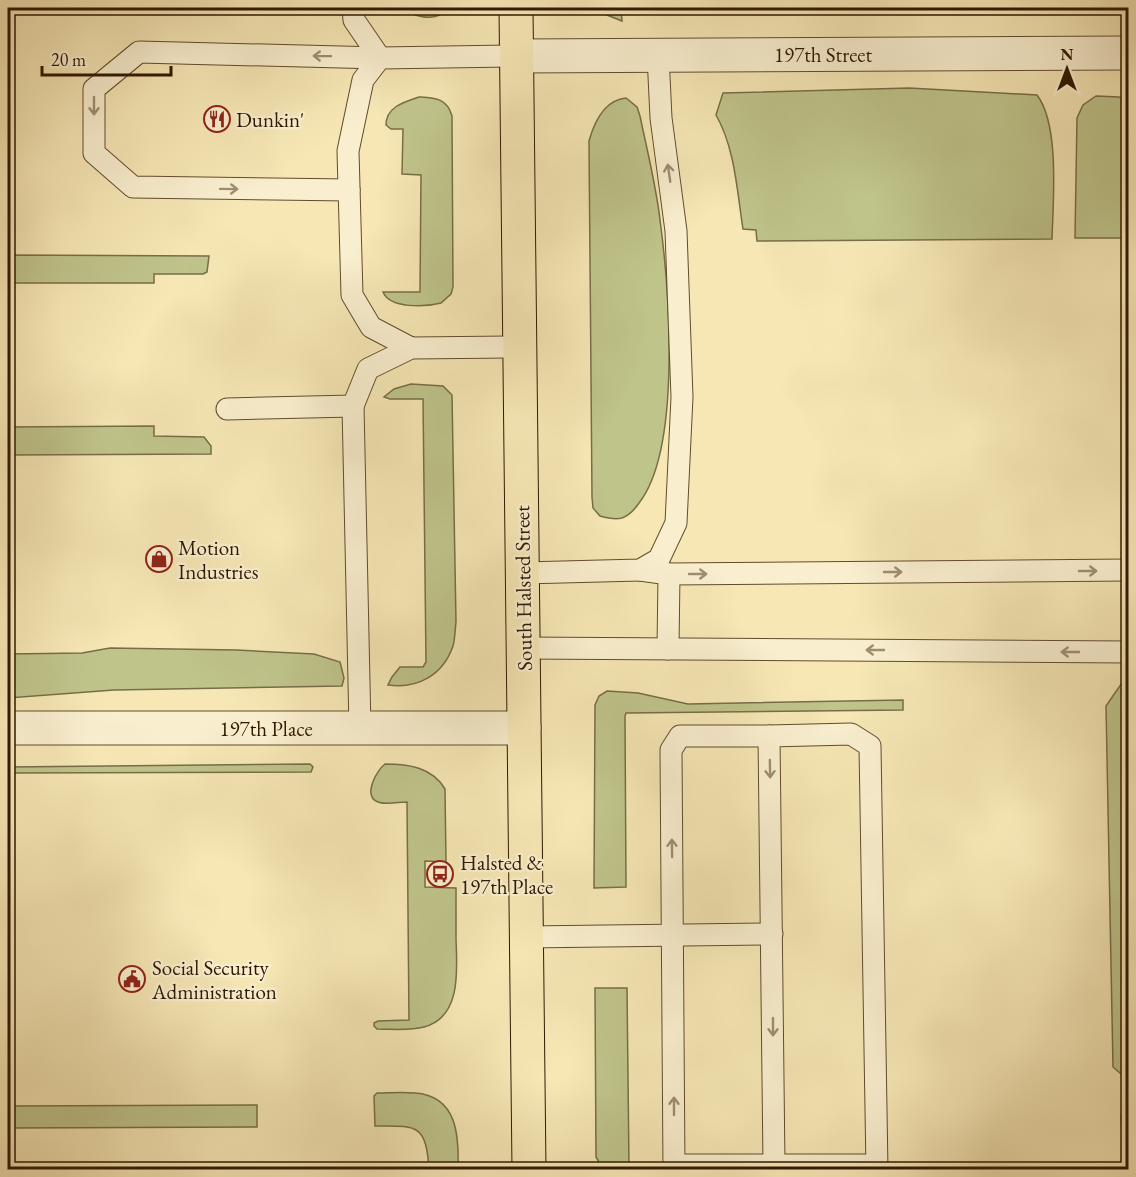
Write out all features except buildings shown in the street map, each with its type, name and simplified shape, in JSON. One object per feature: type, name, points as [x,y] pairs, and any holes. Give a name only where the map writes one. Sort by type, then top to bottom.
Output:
[{"type":"main road","name":"South Halsted Street","points":[[516,8],[529,1170]]},
{"type":"street","name":"197th Street","points":[[517,56],[1128,53]]},
{"type":"street","name":"197th Place","points":[[8,729],[524,728]]},
{"type":"lane","points":[[353,8],[354,20],[380,58]]},
{"type":"lane","points":[[349,190],[133,187],[94,153],[94,89],[139,52],[380,58],[517,56]]},
{"type":"lane","points":[[640,570],[659,559],[676,523],[682,397],[676,231],[661,118],[658,55]]},
{"type":"lane","points":[[380,58],[363,80],[348,151],[352,294],[371,327],[411,348]]},
{"type":"lane","points":[[360,729],[353,406],[368,369],[411,348],[520,347]]},
{"type":"lane","points":[[227,409],[353,406]]},
{"type":"lane","points":[[523,573],[640,570],[669,574],[1128,570]]},
{"type":"lane","points":[[668,649],[669,574]]},
{"type":"lane","points":[[523,648],[1128,652]]},
{"type":"lane","points":[[851,734],[870,746],[877,1167],[774,1165],[674,1167],[671,750],[680,736],[769,736],[851,734]]},
{"type":"lane","points":[[769,736],[774,1165]]},
{"type":"lane","points":[[526,937],[772,934]]},
{"type":"green space","points":[[413,8],[448,8],[436,16],[423,17],[413,14]]},
{"type":"green space","points":[[601,8],[621,8],[622,21],[607,15]]},
{"type":"green space","points":[[909,88],[1037,95],[1044,108],[1052,144],[1054,185],[1052,239],[757,241],[756,230],[743,229],[731,156],[716,115],[723,93]]},
{"type":"green space","points":[[1096,96],[1119,97],[1128,103],[1128,238],[1075,238],[1077,118],[1083,105]]},
{"type":"green space","points":[[419,97],[444,102],[452,116],[453,287],[451,294],[441,303],[418,306],[400,304],[387,298],[383,292],[420,292],[421,175],[402,174],[403,129],[391,129],[386,125],[392,110],[402,103]]},
{"type":"green space","points":[[626,98],[637,107],[654,181],[667,285],[669,366],[662,445],[653,478],[634,510],[625,517],[614,519],[600,516],[593,508],[592,497],[589,141],[597,120],[606,108]]},
{"type":"green space","points":[[8,255],[209,256],[207,272],[203,274],[154,274],[154,283],[8,283]]},
{"type":"green space","points":[[411,384],[443,386],[452,395],[456,622],[453,646],[443,665],[428,678],[399,686],[388,685],[400,667],[423,667],[426,662],[423,399],[384,397],[394,389]]},
{"type":"green space","points":[[154,426],[154,436],[204,437],[211,446],[211,454],[8,455],[8,427]]},
{"type":"green space","points":[[110,648],[314,654],[340,662],[344,678],[342,686],[114,690],[8,698],[8,654],[82,653]]},
{"type":"green space","points":[[1128,677],[1128,1080],[1113,1067],[1106,706]]},
{"type":"green space","points":[[607,691],[638,693],[688,704],[903,700],[903,710],[626,713],[626,887],[594,888],[595,705],[599,696]]},
{"type":"green space","points":[[310,764],[313,767],[311,772],[8,773],[8,767]]},
{"type":"green space","points":[[385,764],[419,768],[433,776],[445,789],[446,862],[425,861],[425,887],[456,888],[457,964],[455,990],[451,1003],[436,1022],[424,1027],[400,1030],[377,1029],[374,1026],[374,1023],[378,1021],[409,1020],[407,802],[384,803],[373,799],[372,783]]},
{"type":"green space","points":[[595,988],[627,988],[629,1165],[645,1163],[654,1169],[603,1169],[596,1157]]},
{"type":"green space","points":[[377,1093],[415,1093],[429,1096],[440,1102],[448,1110],[453,1120],[458,1144],[458,1169],[429,1169],[425,1143],[416,1130],[400,1126],[375,1126],[374,1096]]},
{"type":"green space","points":[[257,1105],[257,1127],[8,1128],[8,1108],[13,1106]]},
{"type":"green space","points":[[1121,1116],[1128,1117],[1128,1169],[1125,1169]]},
{"type":"place","name":"Dunkin'","points":[[217,119]]},
{"type":"place","name":"Motion Industries","points":[[159,559]]},
{"type":"place","name":"Halsted & 197th Place","points":[[440,874]]},
{"type":"place","name":"Social Security Administration","points":[[132,979]]}]
